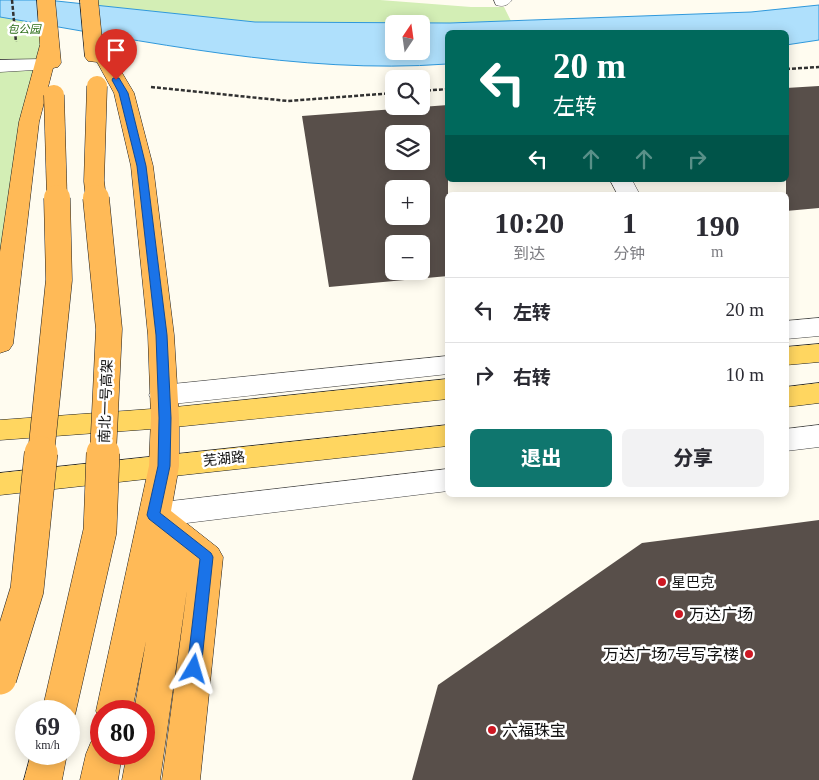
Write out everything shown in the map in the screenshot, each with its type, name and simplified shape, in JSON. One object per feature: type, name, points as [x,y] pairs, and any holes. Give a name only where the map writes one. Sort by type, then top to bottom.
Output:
[{"type":"highway","points":[[0,678],[27,590],[59,280],[54,95],[47,55],[46,0]]},
{"type":"highway","name":"南北一号高架","points":[[62,700],[100,531],[109,329],[94,181],[97,86],[89,0]]},
{"type":"highway","points":[[93,39],[124,93],[142,166],[161,335],[164,406],[164,466],[144,574],[116,700]]},
{"type":"highway","points":[[0,344],[29,122],[47,55]]},
{"type":"highway","points":[[142,780],[177,549],[154,515]]},
{"type":"highway","points":[[154,515],[207,557],[181,780]]},
{"type":"highway","points":[[43,780],[46,765]]},
{"type":"highway","points":[[99,780],[102,765]]},
{"type":"main road","points":[[789,356],[819,353]]},
{"type":"main road","points":[[0,430],[164,406],[445,389]]},
{"type":"main road","points":[[789,397],[819,393]]},
{"type":"main road","name":"芜湖路","points":[[0,484],[445,435]]},
{"type":"street","points":[[0,66],[47,55]]},
{"type":"street","points":[[789,330],[819,327]]},
{"type":"street","points":[[164,406],[445,365]]},
{"type":"street","points":[[789,440],[819,436]]},
{"type":"street","points":[[154,515],[445,480]]},
{"type":"path","points":[[12,0],[16,41]]},
{"type":"path","points":[[789,69],[819,67]]},
{"type":"path","points":[[150,87],[288,101],[385,94]]},
{"type":"path","points":[[430,90],[445,89]]},
{"type":"green space","name":"包公园","points":[[0,0],[46,0],[0,344]]},
{"type":"green space","points":[[89,0],[380,0],[471,7],[504,7],[511,21],[430,23],[430,15],[385,15],[385,23],[255,22],[90,5]]},
{"type":"water","points":[[0,0],[47,0],[255,22],[385,23],[385,60],[430,60],[430,23],[751,12],[819,5],[819,40],[789,45],[789,30],[445,30],[445,64],[336,65],[223,54],[0,17]]},
{"type":"building","points":[[819,86],[819,208],[789,211],[789,192],[786,192],[786,182],[789,182],[789,88]]},
{"type":"building","points":[[445,105],[445,182],[448,182],[448,192],[445,192],[445,276],[430,278],[430,235],[385,235],[385,280],[405,280],[329,287],[302,116],[385,110],[385,115],[430,115],[430,106]]},
{"type":"building","name":"万达广场","points":[[819,520],[819,780],[412,780],[438,685],[642,543]]},
{"type":"place","name":"星巴克","points":[[662,582]]},
{"type":"place","name":"万达广场","points":[[679,614]]},
{"type":"place","name":"万达广场7号写字楼","points":[[749,654]]},
{"type":"place","name":"六福珠宝","points":[[492,730]]},
{"type":"route","points":[[116,80],[124,93],[142,166],[161,335],[165,418],[164,466],[154,515],[207,557],[194,669]]}]
